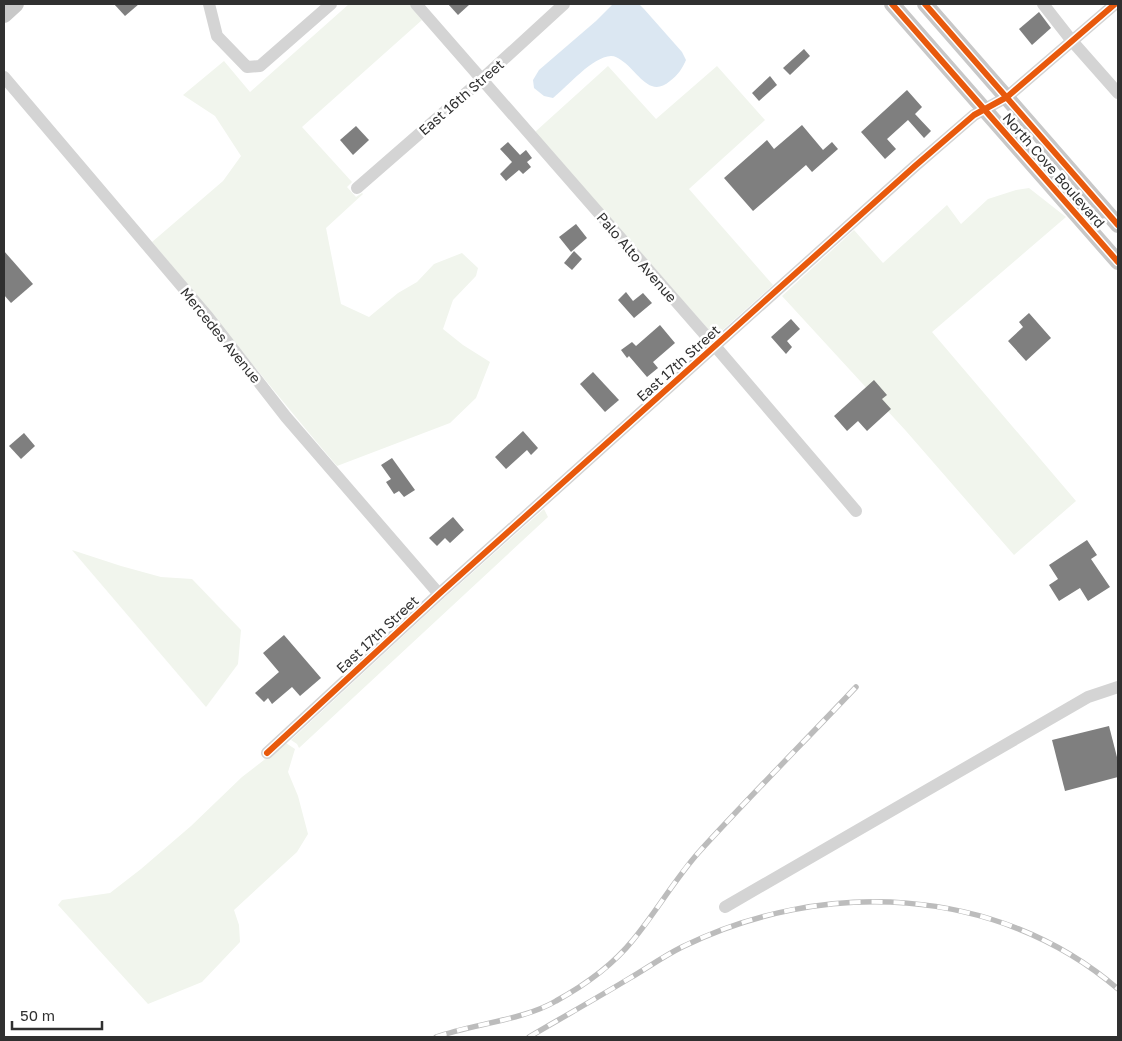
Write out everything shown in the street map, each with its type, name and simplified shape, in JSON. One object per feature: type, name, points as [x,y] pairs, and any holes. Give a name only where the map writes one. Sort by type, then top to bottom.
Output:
[{"type":"main road","points":[[4,14],[16,4]]},
{"type":"main road","name":"North Cove Boulevard","points":[[892,4],[1118,262]]},
{"type":"main road","name":"North Cove Boulevard","points":[[925,4],[1118,225]]},
{"type":"street","points":[[209,4],[218,36],[247,67],[260,66],[331,4]]},
{"type":"street","name":"Palo Alto Avenue","points":[[416,4],[715,346],[856,511]]},
{"type":"street","name":"East 16th Street","points":[[356,188],[481,80],[564,4]]},
{"type":"street","points":[[1042,4],[1118,93]]},
{"type":"street","name":"East 17th Street","points":[[267,753],[439,594],[915,166],[974,114],[1007,97],[1115,4]]},
{"type":"street","name":"Mercedes Avenue","points":[[4,77],[208,317],[286,417],[439,594]]},
{"type":"street","points":[[725,907],[1088,698],[1118,687]]},
{"type":"shaded area","points":[[349,4],[409,4],[422,20],[302,127],[352,182],[347,187],[356,197],[363,194],[326,228],[341,304],[369,317],[398,293],[417,282],[434,264],[462,253],[478,268],[476,276],[453,300],[443,329],[463,345],[490,362],[476,398],[450,423],[337,466],[152,242],[223,181],[241,156],[215,116],[183,95],[224,61],[250,92]]},
{"type":"shaded area","points":[[613,4],[639,4],[682,52],[686,60],[675,76],[663,86],[656,87],[644,81],[621,60],[611,56],[596,61],[553,98],[544,96],[534,88],[533,80],[539,70]]},
{"type":"shaded area","points":[[608,66],[656,119],[717,66],[765,120],[689,189],[773,285],[715,337],[535,132]]},
{"type":"shaded area","points":[[1029,188],[1066,217],[932,332],[1076,501],[1014,555],[906,431],[782,296],[854,230],[883,263],[947,205],[961,224],[988,199]]},
{"type":"shaded area","points":[[544,509],[548,517],[299,748],[291,740],[443,599]]},
{"type":"shaded area","points":[[72,550],[161,577],[192,579],[241,630],[238,664],[206,707]]},
{"type":"shaded area","points":[[286,743],[295,749],[288,772],[298,796],[308,834],[297,852],[234,910],[239,925],[240,942],[202,982],[148,1004],[58,905],[62,900],[110,893],[191,826],[242,777]]},
{"type":"building","points":[[114,4],[139,4],[125,16]]},
{"type":"building","points":[[448,4],[470,4],[458,15]]},
{"type":"building","points":[[1039,12],[1051,28],[1032,45],[1019,29]]},
{"type":"building","points":[[804,49],[810,56],[790,75],[783,68]]},
{"type":"building","points":[[770,76],[777,85],[759,101],[752,93]]},
{"type":"building","points":[[907,90],[922,107],[915,114],[931,131],[924,138],[908,120],[887,139],[896,149],[885,159],[861,132]]},
{"type":"building","points":[[802,125],[823,150],[832,142],[838,149],[812,172],[806,165],[753,211],[724,178],[767,140],[774,149]]},
{"type":"building","points":[[356,126],[369,140],[353,155],[340,140]]},
{"type":"building","points":[[508,142],[520,155],[526,150],[532,158],[527,162],[531,167],[523,174],[519,170],[506,181],[500,174],[512,162],[500,149]]},
{"type":"building","points":[[576,224],[587,238],[571,252],[559,237]]},
{"type":"building","points":[[4,251],[33,284],[11,303],[4,295]]},
{"type":"building","points":[[574,251],[582,259],[572,270],[564,263]]},
{"type":"building","points":[[626,292],[633,301],[643,293],[652,303],[634,318],[618,300]]},
{"type":"building","points":[[1029,313],[1051,338],[1026,361],[1008,341],[1023,327],[1019,322]]},
{"type":"building","points":[[791,319],[800,329],[787,341],[792,347],[786,354],[771,337]]},
{"type":"building","points":[[660,325],[675,343],[653,362],[658,368],[647,377],[629,356],[627,358],[621,350],[632,342],[636,346]]},
{"type":"building","points":[[593,372],[619,400],[605,412],[580,384]]},
{"type":"building","points":[[874,380],[887,395],[882,399],[891,409],[867,431],[858,421],[847,431],[834,416]]},
{"type":"building","points":[[523,431],[538,448],[531,455],[527,450],[506,469],[495,457]]},
{"type":"building","points":[[24,433],[35,446],[21,459],[9,446]]},
{"type":"building","points":[[392,458],[415,490],[404,497],[399,491],[394,494],[386,482],[391,479],[381,465]]},
{"type":"building","points":[[453,517],[464,530],[450,543],[445,538],[437,546],[429,538]]},
{"type":"building","points":[[1087,540],[1097,555],[1091,559],[1110,587],[1088,601],[1080,588],[1059,601],[1049,585],[1058,579],[1049,565]]},
{"type":"building","points":[[284,635],[321,678],[300,696],[292,687],[272,704],[268,698],[264,702],[255,693],[279,672],[263,653]]},
{"type":"building","points":[[1109,726],[1118,761],[1118,777],[1065,791],[1052,740]]},
{"type":"railway","points":[[436,1037],[529,1013],[556,1001],[607,967],[633,940],[699,852],[856,687]]},
{"type":"railway","points":[[529,1037],[682,947],[736,925],[792,910],[850,903],[907,903],[964,912],[1019,929],[1070,955],[1118,989]]},
{"type":"cycle path","points":[[892,4],[1118,262]]},
{"type":"cycle path","points":[[925,4],[1118,225]]},
{"type":"cycle path","points":[[267,753],[439,594],[915,166],[974,115],[1007,97],[1115,4]]}]
